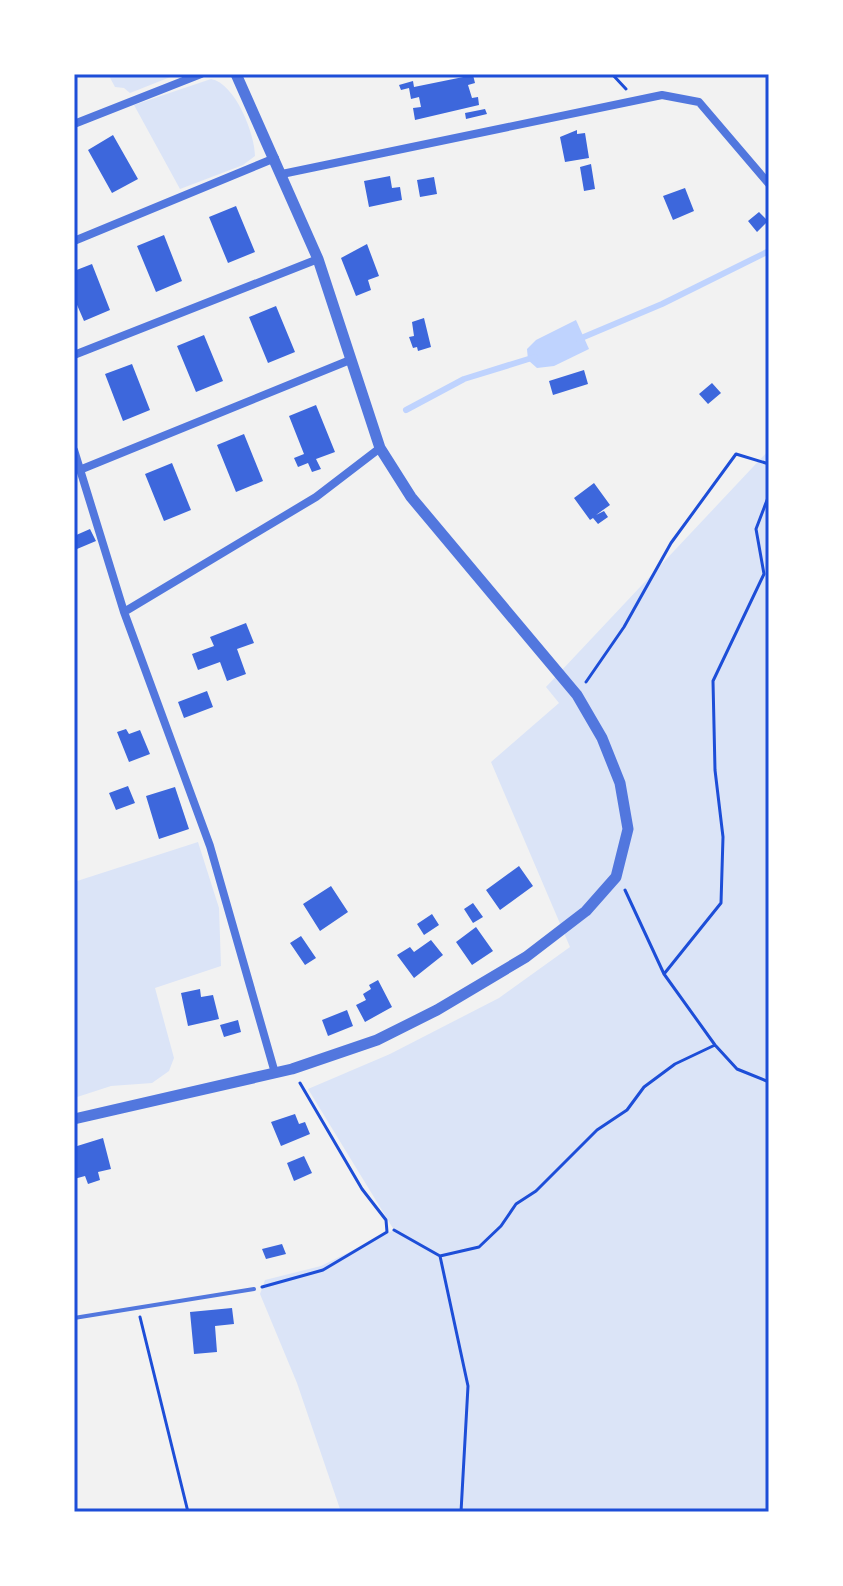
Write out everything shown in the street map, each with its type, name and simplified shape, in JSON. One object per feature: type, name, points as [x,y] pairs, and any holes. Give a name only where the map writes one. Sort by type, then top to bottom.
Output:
[{"type":"street","points":[[74,124],[201,74]]},
{"type":"street","points":[[74,1119],[292,1069],[377,1040],[464,996],[526,957],[574,920],[616,877],[628,829],[620,783],[602,738],[577,695],[411,497],[380,448],[318,259],[236,74]]},
{"type":"street","points":[[282,174],[662,95],[699,102],[769,184]]},
{"type":"street","points":[[74,241],[275,158]]},
{"type":"street","points":[[74,355],[318,259]]},
{"type":"street","points":[[82,469],[350,360]]},
{"type":"street","points":[[124,612],[316,497],[380,448]]},
{"type":"street","points":[[74,450],[124,612],[210,846],[275,1073]]},
{"type":"lane","points":[[74,1318],[254,1289]]},
{"type":"path","points":[[612,74],[637,100]]},
{"type":"path","points":[[577,695],[624,627],[671,543],[736,454],[769,464]]},
{"type":"path","points":[[664,974],[721,903],[723,837],[715,770],[713,681],[764,574],[756,529],[769,495]]},
{"type":"path","points":[[616,877],[632,901],[664,974],[715,1045],[737,1069],[769,1082]]},
{"type":"path","points":[[394,1230],[440,1256],[479,1247],[501,1226],[516,1204],[536,1191],[597,1130],[627,1110],[644,1087],[675,1064],[715,1045]]},
{"type":"path","points":[[254,1289],[323,1270],[387,1232],[386,1220],[362,1189],[292,1069]]},
{"type":"path","points":[[440,1256],[468,1386],[461,1512]]},
{"type":"path","points":[[139,1309],[188,1512]]},
{"type":"shaded area","points":[[108,74],[178,74],[130,93],[124,88],[115,87]]},
{"type":"shaded area","points":[[211,79],[228,90],[242,111],[252,135],[255,156],[243,165],[180,189],[134,105]]},
{"type":"shaded area","points":[[769,450],[769,1512],[341,1512],[297,1383],[260,1294],[265,1280],[321,1266],[394,1230],[308,1089],[390,1054],[499,998],[570,947],[491,762],[559,703],[546,687]]},
{"type":"shaded area","points":[[198,842],[219,908],[221,966],[155,988],[174,1058],[169,1071],[152,1083],[111,1086],[74,1098],[74,882]]},
{"type":"water","points":[[576,320],[589,349],[554,366],[537,368],[528,360],[527,349],[536,340]]},
{"type":"building","points":[[473,75],[475,83],[468,85],[472,98],[478,97],[479,105],[415,120],[413,108],[421,107],[419,97],[411,99],[409,88],[401,90],[399,85],[413,81],[414,87]]},
{"type":"building","points":[[485,109],[487,114],[466,119],[465,113]]},
{"type":"building","points":[[577,130],[577,134],[585,133],[589,158],[565,162],[560,137]]},
{"type":"building","points":[[113,135],[138,179],[112,193],[88,150]]},
{"type":"building","points":[[591,164],[595,189],[584,191],[580,167]]},
{"type":"building","points":[[390,176],[392,188],[400,187],[402,200],[369,207],[364,181]]},
{"type":"building","points":[[434,177],[437,194],[420,197],[417,180]]},
{"type":"building","points":[[685,188],[694,211],[673,220],[663,196]]},
{"type":"building","points":[[236,206],[255,252],[228,263],[209,217]]},
{"type":"building","points":[[759,212],[768,221],[757,232],[748,221]]},
{"type":"building","points":[[164,235],[182,281],[156,292],[137,246]]},
{"type":"building","points":[[367,244],[379,276],[368,280],[371,290],[356,296],[341,258]]},
{"type":"building","points":[[92,264],[110,310],[84,321],[74,298],[74,271]]},
{"type":"building","points":[[276,306],[295,352],[268,363],[249,317]]},
{"type":"building","points":[[424,318],[431,347],[418,351],[417,347],[413,348],[409,337],[414,336],[412,322]]},
{"type":"building","points":[[204,335],[223,381],[196,392],[177,346]]},
{"type":"building","points":[[132,364],[150,410],[123,421],[105,374]]},
{"type":"building","points":[[584,370],[588,384],[553,395],[549,381]]},
{"type":"building","points":[[712,383],[721,393],[708,404],[699,394]]},
{"type":"building","points":[[316,405],[335,452],[316,459],[321,469],[312,472],[308,463],[298,467],[294,458],[304,454],[289,416]]},
{"type":"building","points":[[244,434],[263,481],[236,492],[217,445]]},
{"type":"building","points":[[172,463],[191,510],[164,521],[145,474]]},
{"type":"building","points":[[594,483],[610,505],[596,515],[604,511],[608,517],[598,524],[593,518],[590,520],[574,498]]},
{"type":"building","points":[[90,529],[96,541],[77,549],[74,536]]},
{"type":"building","points":[[246,623],[254,643],[237,649],[246,674],[227,681],[220,662],[198,670],[192,654],[214,646],[210,637]]},
{"type":"building","points":[[207,691],[213,707],[184,718],[178,702]]},
{"type":"building","points":[[126,729],[129,734],[140,730],[150,754],[129,762],[117,732]]},
{"type":"building","points":[[128,786],[135,803],[116,810],[109,793]]},
{"type":"building","points":[[175,787],[189,829],[159,839],[146,796]]},
{"type":"building","points":[[519,866],[533,886],[500,910],[486,890]]},
{"type":"building","points":[[331,886],[348,912],[320,931],[303,904]]},
{"type":"building","points":[[473,903],[483,917],[473,923],[464,909]]},
{"type":"building","points":[[432,914],[439,925],[424,935],[417,924]]},
{"type":"building","points":[[476,927],[493,951],[472,965],[456,942]]},
{"type":"building","points":[[301,936],[316,958],[305,965],[290,943]]},
{"type":"building","points":[[431,940],[443,955],[414,978],[397,955],[410,947],[414,952]]},
{"type":"building","points":[[378,980],[392,1007],[365,1022],[356,1005],[366,1000],[363,994],[371,989],[369,985]]},
{"type":"building","points":[[200,989],[201,997],[213,995],[219,1019],[188,1026],[181,993]]},
{"type":"building","points":[[347,1010],[353,1026],[328,1036],[322,1020]]},
{"type":"building","points":[[238,1020],[241,1032],[224,1037],[220,1025]]},
{"type":"building","points":[[295,1114],[299,1124],[305,1122],[310,1134],[281,1146],[271,1122]]},
{"type":"building","points":[[103,1138],[111,1169],[98,1172],[100,1180],[88,1184],[85,1176],[74,1179],[74,1147]]},
{"type":"building","points":[[304,1156],[312,1173],[294,1181],[287,1163]]},
{"type":"building","points":[[282,1244],[286,1254],[266,1259],[262,1249]]},
{"type":"building","points":[[232,1308],[234,1324],[215,1326],[217,1352],[194,1354],[190,1312]]},
{"type":"waterway","points":[[579,339],[662,304],[769,251]]},
{"type":"waterway","points":[[406,410],[464,379],[535,357]]}]
